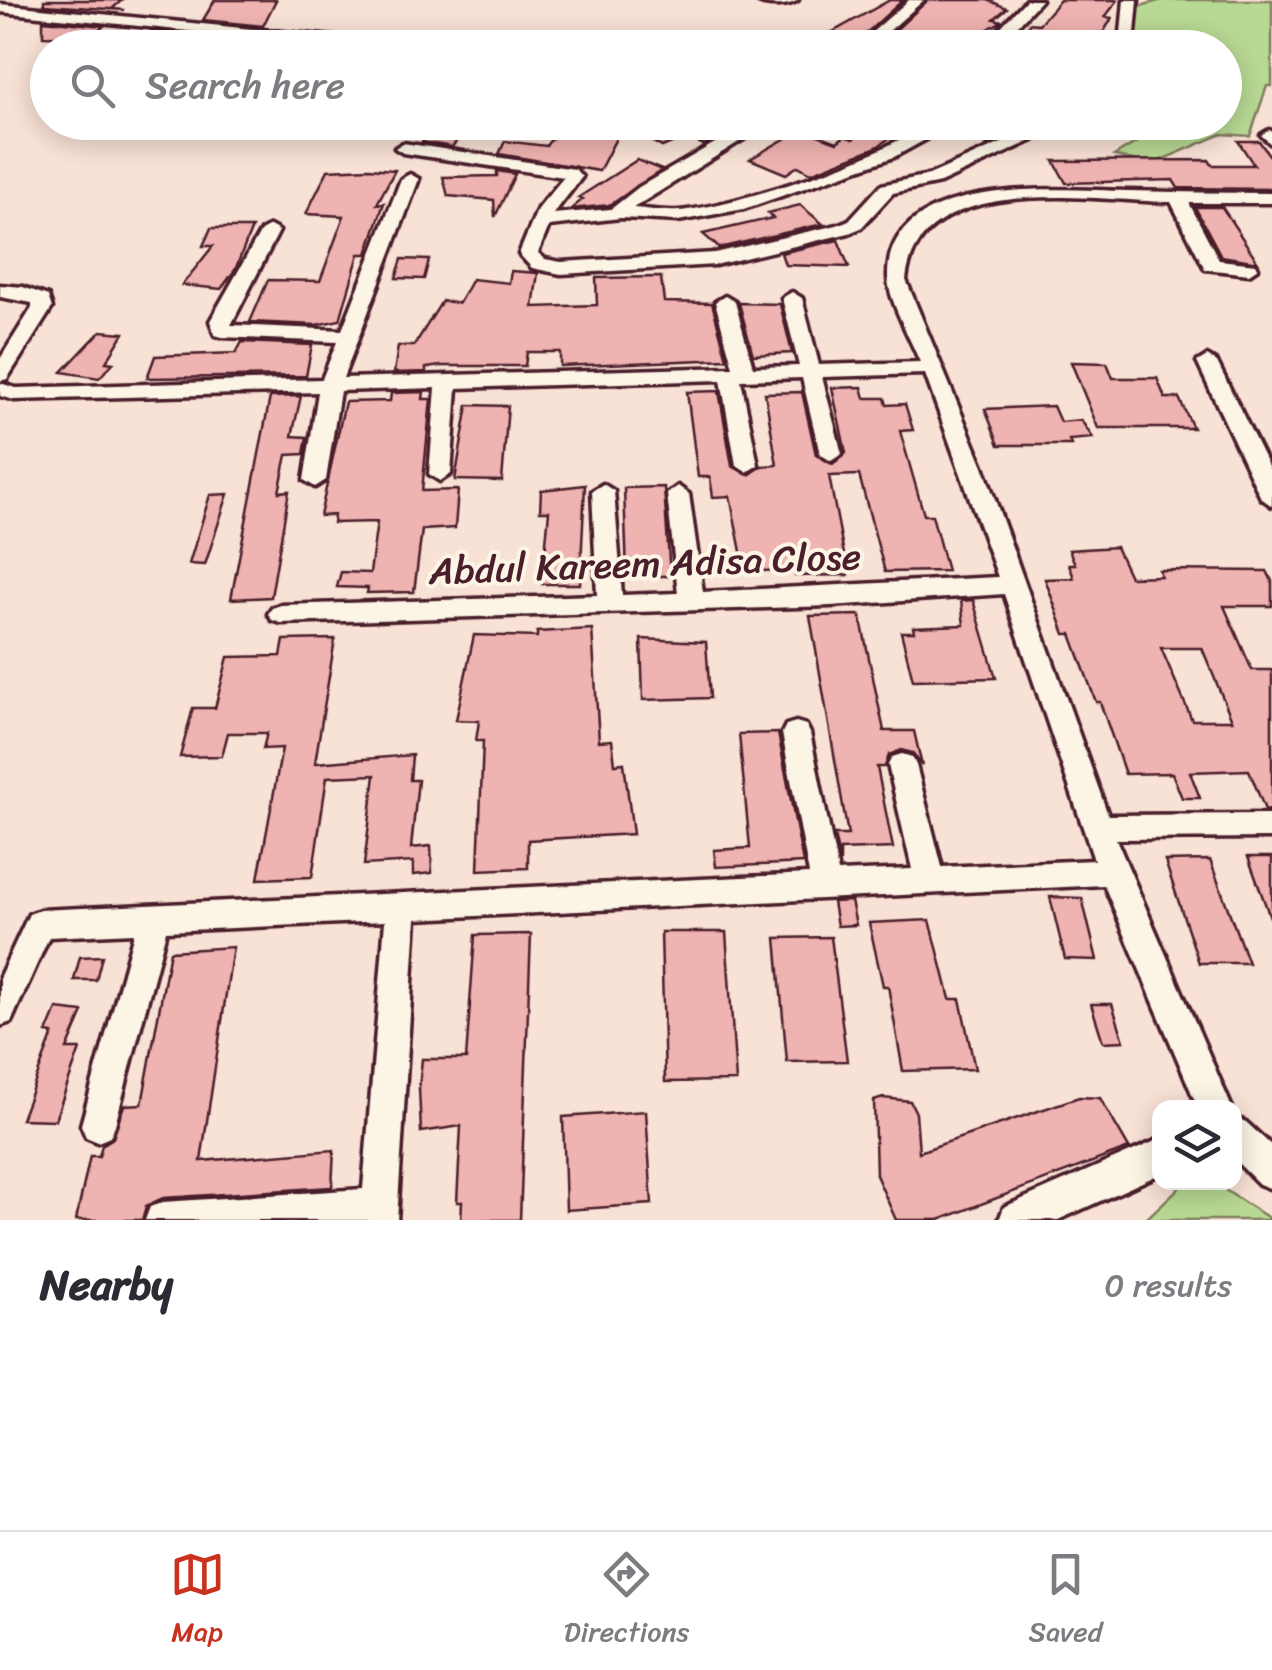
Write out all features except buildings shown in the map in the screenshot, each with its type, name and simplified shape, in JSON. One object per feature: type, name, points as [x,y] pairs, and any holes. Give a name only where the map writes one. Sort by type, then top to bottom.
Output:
[{"type":"street","points":[[762,0],[791,0]]},
{"type":"street","points":[[882,30],[917,0]]},
{"type":"street","points":[[1005,30],[1034,0]]},
{"type":"street","points":[[1129,30],[1133,1]]},
{"type":"street","points":[[0,8],[222,30]]},
{"type":"street","points":[[621,213],[619,210],[644,190],[732,140]]},
{"type":"street","points":[[540,220],[621,213],[678,216],[738,205],[888,153],[914,140]]},
{"type":"street","points":[[403,148],[569,173],[574,177],[540,220],[528,254],[539,264],[561,268],[715,259],[843,229],[855,224],[888,189],[934,179],[1023,140]]},
{"type":"street","points":[[315,480],[330,384],[410,180]]},
{"type":"street","points":[[1212,1100],[1113,872],[972,466],[897,280],[899,256],[907,240],[940,212],[966,203],[1025,195],[1272,198]]},
{"type":"street","points":[[1177,197],[1212,265],[1249,268]]},
{"type":"street","points":[[270,231],[220,321],[222,331],[349,336]]},
{"type":"street","points":[[0,291],[33,296],[41,300],[42,308],[0,375]]},
{"type":"street","points":[[792,298],[831,454]]},
{"type":"street","points":[[725,302],[738,374],[746,465]]},
{"type":"street","points":[[1207,362],[1272,498]]},
{"type":"street","points":[[0,388],[14,394],[932,368]]},
{"type":"street","points":[[440,474],[447,383]]},
{"type":"street","points":[[603,491],[610,604]]},
{"type":"street","points":[[678,494],[692,602]]},
{"type":"street","name":"Abdul Kareem Adisa Close","points":[[281,614],[692,602],[1011,585]]},
{"type":"street","points":[[796,734],[826,885]]},
{"type":"street","points":[[902,765],[930,880]]},
{"type":"street","points":[[1097,827],[1272,826]]},
{"type":"street","points":[[0,1012],[40,924],[1113,872]]},
{"type":"street","points":[[163,1220],[380,1213],[402,904]]},
{"type":"street","points":[[98,1125],[154,916]]},
{"type":"street","points":[[1242,1142],[1272,1171]]},
{"type":"street","points":[[1017,1220],[1152,1160]]},
{"type":"green space","points":[[1162,0],[1272,0],[1272,86],[1267,86],[1250,136],[1242,135],[1242,30],[1136,30],[1137,7]]},
{"type":"green space","points":[[1140,140],[1208,140],[1152,164],[1114,156]]},
{"type":"green space","points":[[1177,1190],[1225,1190],[1272,1220],[1145,1220]]}]
